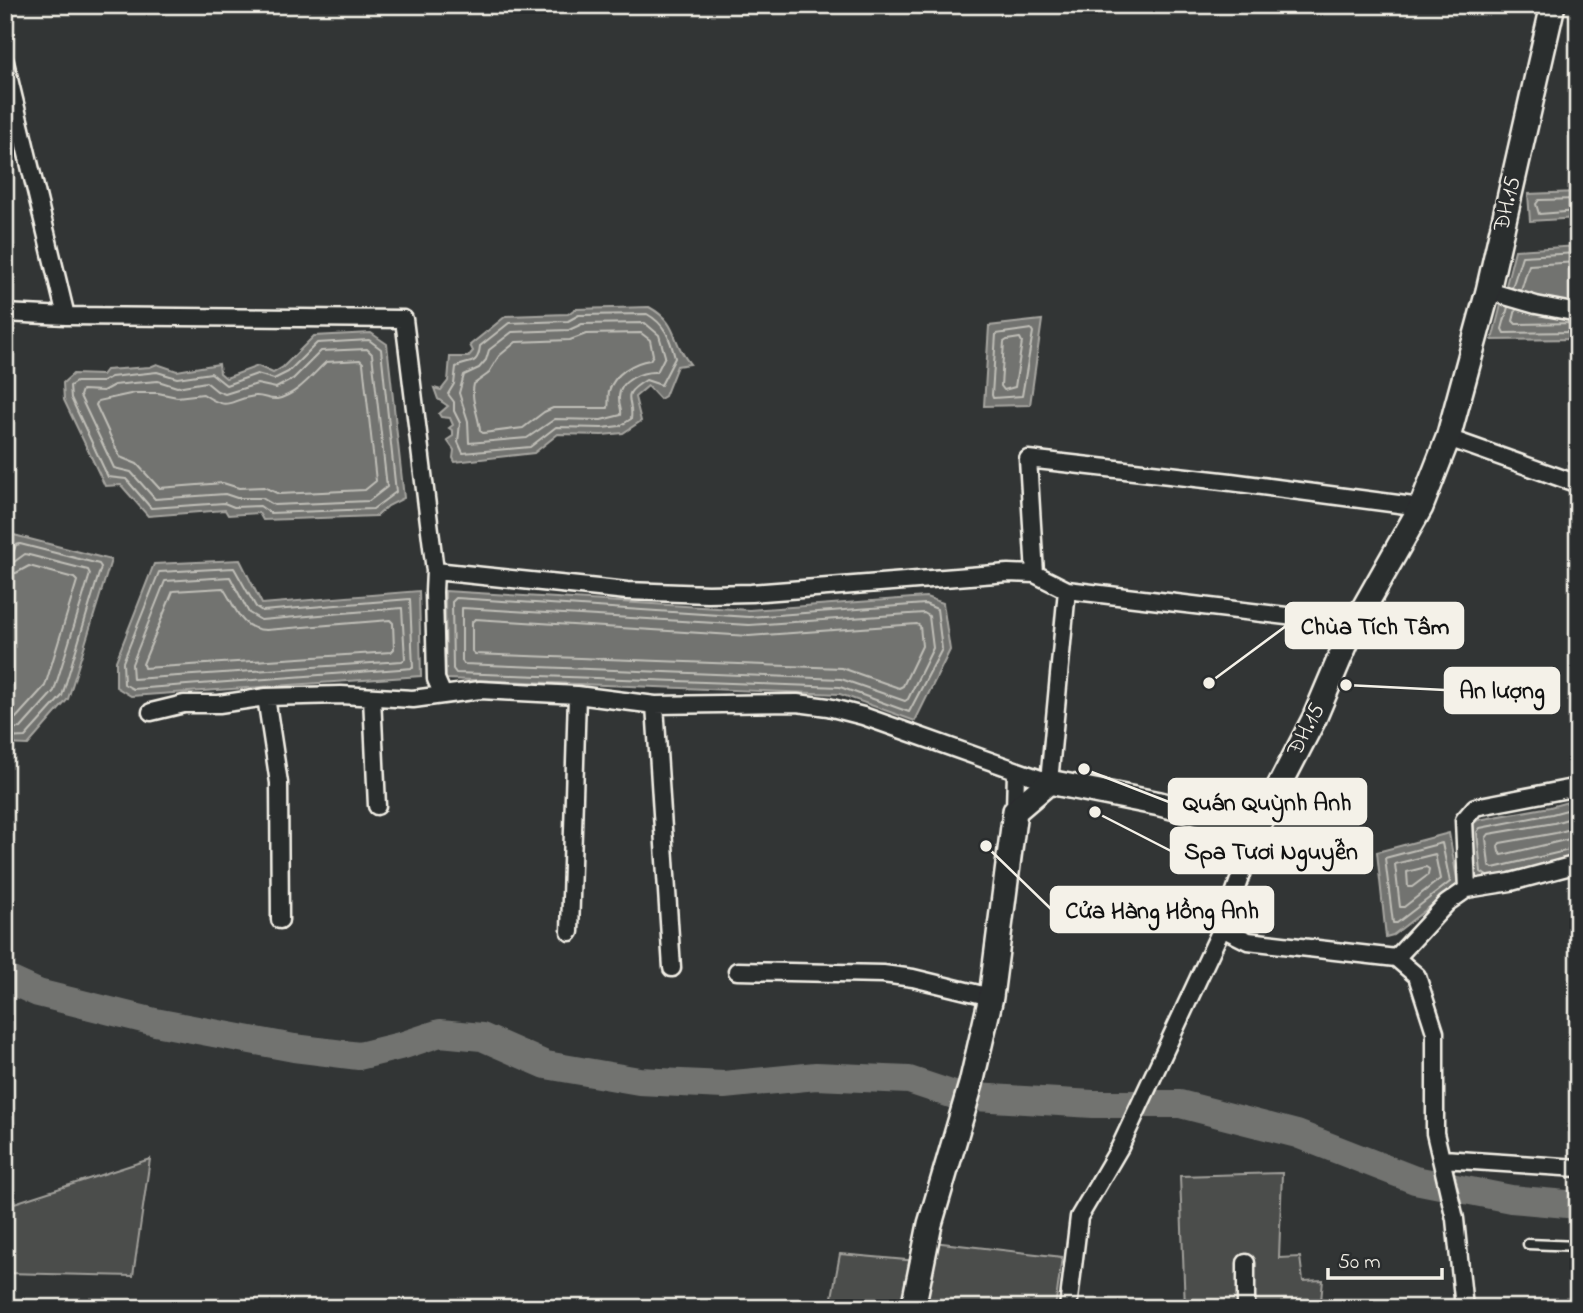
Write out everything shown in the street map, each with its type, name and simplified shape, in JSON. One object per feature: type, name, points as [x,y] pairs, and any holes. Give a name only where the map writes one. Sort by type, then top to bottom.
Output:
[{"type":"main road","name":"ĐH.15","points":[[1256,829],[1314,719],[1353,627],[1420,507],[1448,438],[1492,292],[1553,5]]},
{"type":"main road","points":[[913,1308],[930,1224],[971,1084],[990,996],[1015,811],[1049,782],[1160,804],[1256,829]]},
{"type":"street","points":[[5,62],[66,316]]},
{"type":"street","points":[[1492,292],[1536,305],[1578,313]]},
{"type":"street","points":[[5,313],[404,319],[435,571],[436,679],[443,695]]},
{"type":"street","points":[[1448,438],[1578,484]]},
{"type":"street","points":[[1035,574],[1028,458],[1420,507]]},
{"type":"street","points":[[435,571],[627,591],[708,594],[751,593],[985,573],[1035,574],[1067,590],[1337,622],[1353,627]]},
{"type":"street","points":[[151,712],[184,704],[219,704],[266,696],[413,699],[480,690],[577,695],[655,705],[797,703],[863,716],[1049,782],[1067,590]]},
{"type":"street","points":[[569,932],[577,695]]},
{"type":"street","points":[[266,696],[279,783],[280,920]]},
{"type":"street","points":[[372,697],[377,806]]},
{"type":"street","points":[[655,705],[672,968]]},
{"type":"street","points":[[1015,811],[1016,771]]},
{"type":"street","points":[[1467,885],[1464,820],[1475,807],[1578,787]]},
{"type":"street","points":[[1068,1308],[1079,1217],[1120,1147],[1222,928],[1256,829]]},
{"type":"street","points":[[1396,958],[1467,885],[1511,882],[1578,864]]},
{"type":"street","points":[[1222,928],[1248,941],[1396,958],[1417,975],[1435,1032],[1435,1132],[1455,1219],[1464,1308]]},
{"type":"street","points":[[737,971],[883,974],[913,978],[990,996]]},
{"type":"street","points":[[1444,1166],[1578,1168]]},
{"type":"street","points":[[1246,1263],[1246,1308]]},
{"type":"lane","points":[[1528,1244],[1578,1246]]},
{"type":"shaded area","points":[[150,1159],[133,1276],[5,1273],[5,1206]]},
{"type":"shaded area","points":[[1282,1173],[1279,1258],[1300,1257],[1303,1281],[1323,1280],[1321,1301],[1302,1303],[1301,1308],[1185,1308],[1180,1176]]},
{"type":"shaded area","points":[[933,1242],[1062,1257],[1055,1308],[925,1308]]},
{"type":"shaded area","points":[[840,1254],[917,1261],[903,1308],[830,1308]]},
{"type":"water","points":[[1578,185],[1578,218],[1530,221],[1528,194],[1577,192]]},
{"type":"water","points":[[1578,246],[1578,339],[1492,340],[1515,250]]},
{"type":"water","points":[[649,307],[666,320],[690,364],[677,366],[665,396],[660,399],[648,386],[635,397],[641,421],[623,433],[558,434],[534,453],[455,462],[454,450],[447,440],[453,436],[453,431],[449,428],[453,425],[450,418],[441,417],[439,414],[448,406],[438,399],[434,388],[441,390],[448,381],[450,357],[468,357],[473,351],[470,345],[506,316],[568,314],[575,309]]},
{"type":"water","points":[[1042,320],[1030,405],[984,406],[989,326]]},
{"type":"water","points":[[371,333],[387,344],[404,498],[388,506],[377,516],[263,520],[259,513],[228,515],[225,510],[148,516],[121,485],[105,486],[64,400],[63,383],[73,374],[102,375],[106,370],[150,367],[157,364],[177,371],[219,364],[220,373],[226,378],[258,366],[273,373],[283,367],[314,336]]},
{"type":"water","points":[[10,534],[111,560],[68,699],[28,745],[5,744],[5,574]]},
{"type":"water","points":[[240,560],[262,604],[419,591],[421,676],[131,696],[116,687],[116,661],[154,564]]},
{"type":"water","points":[[445,591],[749,610],[926,597],[943,603],[950,650],[915,721],[840,694],[446,679]]},
{"type":"water","points":[[1578,799],[1578,863],[1475,881],[1469,827],[1478,820]]},
{"type":"water","points":[[1449,833],[1458,885],[1393,935],[1386,937],[1377,852]]},
{"type":"waterway","points":[[5,978],[38,993],[155,1022],[294,1048],[359,1056],[440,1033],[482,1037],[546,1065],[639,1081],[724,1085],[816,1076],[909,1080],[957,1096],[1093,1104],[1180,1104],[1297,1134],[1415,1180],[1511,1199],[1578,1205]]},
{"type":"place","name":"Chùa Tích Tâm","points":[[1209,683]]},
{"type":"place","name":"An lượng","points":[[1346,685]]},
{"type":"place","name":"Quán Quỳnh Anh","points":[[1084,769]]},
{"type":"place","name":"Spa Tươi Nguyễn","points":[[1095,812]]},
{"type":"place","name":"Cửa Hàng Hồng Anh","points":[[986,846]]}]
